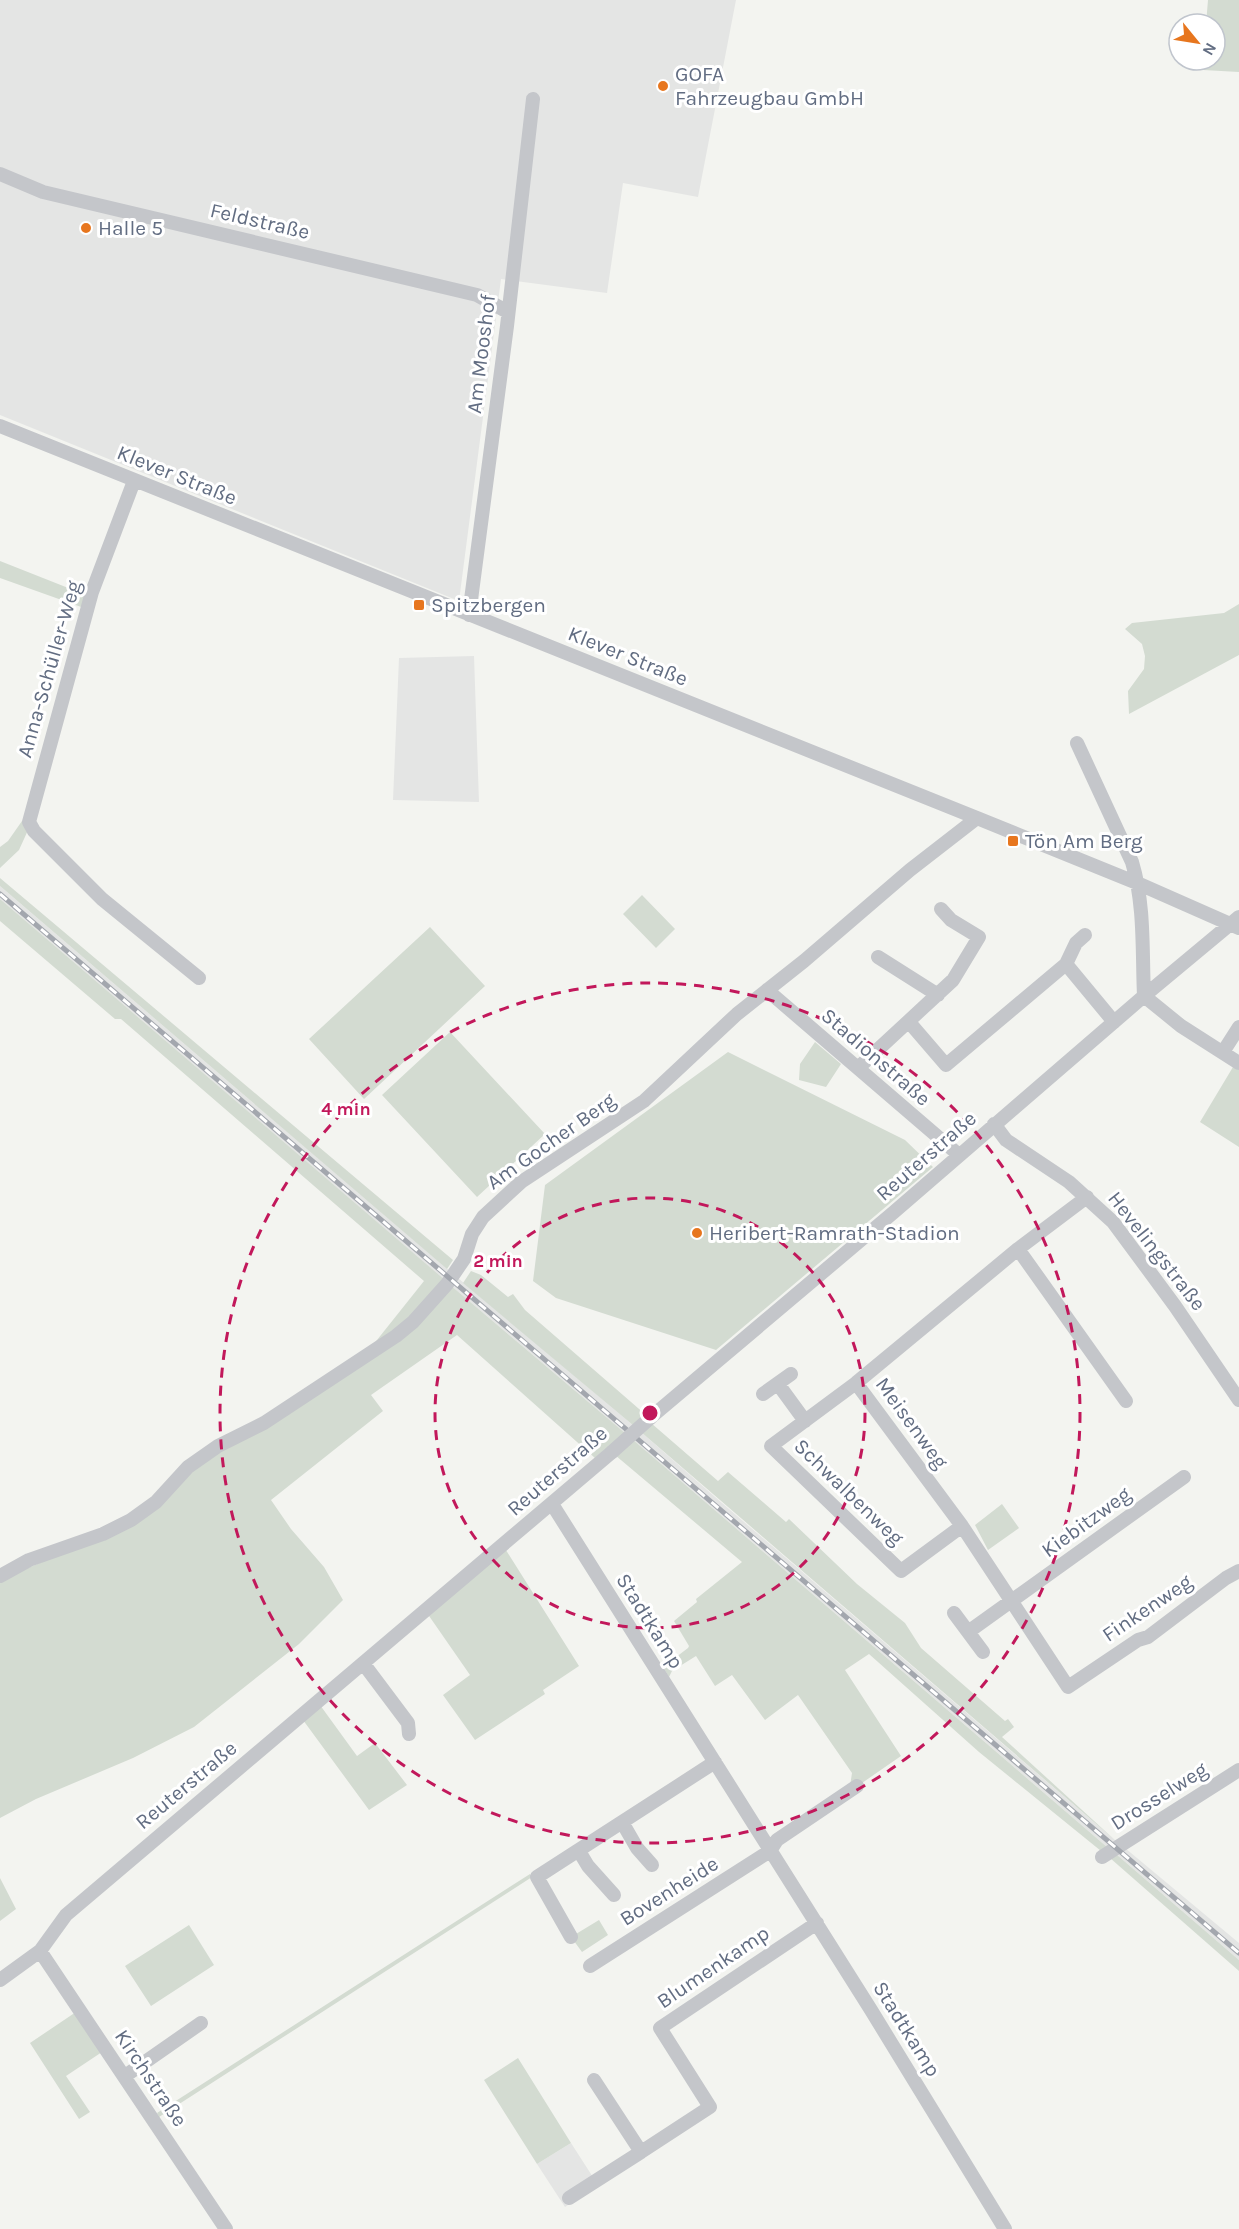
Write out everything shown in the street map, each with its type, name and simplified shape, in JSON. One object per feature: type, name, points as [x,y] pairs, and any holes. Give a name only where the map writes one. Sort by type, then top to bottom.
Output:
[{"type":"street","name":"Am Mooshof","points":[[469,615],[533,99]]},
{"type":"street","name":"Feldstraße","points":[[0,174],[43,192],[477,295],[508,312]]},
{"type":"street","name":"Klever Straße","points":[[0,426],[1137,884],[1237,922]]},
{"type":"street","name":"Anna-Schüller-Weg","points":[[134,481],[92,592],[29,822],[34,831],[102,899],[199,978]]},
{"type":"street","points":[[1077,743],[1132,862],[1137,884],[1144,996],[1181,1026],[1239,1063]]},
{"type":"street","name":"Am Gocher Berg","points":[[0,1576],[29,1560],[103,1534],[132,1520],[156,1502],[188,1467],[211,1451],[264,1422],[396,1336],[413,1322],[447,1284],[464,1259],[472,1234],[483,1217],[521,1182],[644,1101],[737,1014],[910,870],[977,818]]},
{"type":"street","points":[[858,1068],[953,980],[979,937],[951,920],[941,909]]},
{"type":"street","name":"Reuterstraße","points":[[0,1980],[40,1951],[66,1915],[552,1504],[1144,996],[1237,922]]},
{"type":"street","points":[[909,1022],[946,1065],[1066,964],[1076,943],[1085,935]]},
{"type":"street","points":[[878,957],[938,995]]},
{"type":"street","points":[[1066,964],[1114,1022]]},
{"type":"street","name":"Stadionstraße","points":[[767,990],[959,1155]]},
{"type":"street","points":[[1223,1052],[1239,1027]]},
{"type":"street","name":"Hevelingstraße","points":[[994,1124],[1013,1145],[1069,1182],[1113,1222],[1175,1306],[1239,1400]]},
{"type":"street","name":"Meisenweg","points":[[1080,1679],[1068,1687],[962,1526],[856,1383],[1018,1249],[1087,1197]]},
{"type":"street","points":[[1018,1249],[1126,1401]]},
{"type":"street","points":[[763,1394],[790,1374]]},
{"type":"street","name":"Schwalbenweg","points":[[856,1383],[771,1446],[901,1571],[962,1526]]},
{"type":"street","name":"Schwalbenweg","points":[[778,1384],[805,1421]]},
{"type":"street","name":"Kiebitzweg","points":[[1013,1601],[1184,1477]]},
{"type":"street","name":"Stadtkamp","points":[[552,1504],[817,1923],[1005,2229]]},
{"type":"street","name":"Finkenweg","points":[[1080,1679],[1138,1640],[1148,1638],[1226,1578],[1239,1571]]},
{"type":"street","points":[[968,1632],[1013,1601]]},
{"type":"street","points":[[954,1613],[983,1652]]},
{"type":"street","points":[[363,1663],[408,1723],[409,1734]]},
{"type":"street","points":[[571,1936],[537,1878],[715,1762]]},
{"type":"street","name":"Drosselweg","points":[[1102,1857],[1239,1770]]},
{"type":"street","points":[[770,1851],[777,1840],[857,1786]]},
{"type":"street","points":[[622,1822],[637,1848],[652,1865]]},
{"type":"street","points":[[579,1851],[588,1866],[614,1894]]},
{"type":"street","name":"Bovenheide","points":[[590,1966],[770,1851]]},
{"type":"street","name":"Blumenkamp","points":[[569,2198],[710,2107],[660,2028],[817,1923]]},
{"type":"street","name":"Kirchstraße","points":[[40,1951],[226,2229]]},
{"type":"street","points":[[124,2076],[201,2023]]},
{"type":"street","points":[[594,2080],[641,2152]]},
{"type":"shaded area","points":[[0,0],[736,0],[698,197],[623,183],[607,293],[501,279],[459,601],[0,415]]},
{"type":"shaded area","points":[[1208,0],[1239,0],[1239,72],[1227,71],[1227,12],[1207,12]]},
{"type":"shaded area","points":[[0,561],[86,595],[84,608],[0,578]]},
{"type":"shaded area","points":[[1239,604],[1239,655],[1129,714],[1128,691],[1144,669],[1145,656],[1142,644],[1125,629],[1132,623],[1224,613]]},
{"type":"shaded area","points":[[474,656],[479,802],[393,800],[399,658]]},
{"type":"shaded area","points":[[22,821],[29,828],[19,850],[0,868],[0,847],[8,841]]},
{"type":"shaded area","points":[[0,878],[453,1260],[447,1269],[0,886]]},
{"type":"shaded area","points":[[0,886],[634,1426],[625,1433],[457,1291],[0,899]]},
{"type":"shaded area","points":[[642,895],[675,929],[656,948],[623,914]]},
{"type":"shaded area","points":[[0,899],[446,1281],[421,1310],[373,1345],[424,1281],[121,1019],[115,1019],[0,921]]},
{"type":"shaded area","points":[[430,927],[485,986],[364,1099],[309,1039]]},
{"type":"shaded area","points":[[450,1032],[545,1134],[477,1197],[382,1095]]},
{"type":"shaded area","points":[[815,1042],[841,1064],[826,1087],[799,1080],[800,1064]]},
{"type":"shaded area","name":"Heribert-Ramrath-Stadion","points":[[728,1052],[905,1140],[933,1167],[716,1350],[556,1298],[533,1281],[545,1185]]},
{"type":"shaded area","points":[[1233,1067],[1239,1070],[1239,1147],[1200,1122]]},
{"type":"shaded area","points":[[471,1271],[481,1275],[508,1297],[513,1294],[525,1310],[646,1415],[634,1426],[463,1283]]},
{"type":"shaded area","points":[[449,1284],[625,1433],[595,1458],[457,1335],[371,1395],[383,1411],[271,1500],[291,1529],[324,1567],[343,1600],[299,1644],[194,1727],[133,1758],[36,1799],[0,1818],[0,1580],[105,1535],[190,1468],[330,1383]]},
{"type":"shaded area","points":[[651,1423],[718,1481],[728,1472],[786,1522],[789,1519],[857,1584],[905,1623],[921,1648],[1005,1721],[1008,1719],[1014,1727],[1002,1737],[1116,1841],[641,1432]]},
{"type":"shaded area","points":[[641,1432],[1116,1841],[1107,1847],[632,1439]]},
{"type":"shaded area","points":[[632,1439],[1107,1847],[1101,1851],[979,1752],[869,1654],[845,1670],[901,1756],[862,1783],[859,1780],[850,1786],[852,1773],[798,1695],[765,1720],[732,1675],[715,1686],[696,1656],[672,1671],[669,1677],[663,1667],[689,1646],[674,1621],[697,1602],[696,1599],[742,1562],[615,1455]]},
{"type":"shaded area","points":[[1002,1504],[1019,1528],[988,1550],[975,1525]]},
{"type":"shaded area","points":[[504,1547],[579,1666],[543,1690],[545,1694],[475,1740],[443,1695],[470,1675],[427,1613]]},
{"type":"shaded area","points":[[320,1705],[357,1756],[375,1743],[407,1785],[369,1810],[303,1720]]},
{"type":"shaded area","points":[[1125,1848],[1239,1943],[1239,1960],[1116,1854]]},
{"type":"shaded area","points":[[1116,1854],[1239,1960],[1239,1971],[1110,1858]]},
{"type":"shaded area","points":[[530,1874],[532,1877],[159,2117],[157,2113]]},
{"type":"shaded area","points":[[0,1878],[16,1909],[0,1921]]},
{"type":"shaded area","points":[[599,1920],[608,1935],[582,1952],[571,1937]]},
{"type":"shaded area","points":[[189,1925],[214,1965],[151,2006],[125,1966]]},
{"type":"shaded area","points":[[76,2012],[102,2052],[66,2076],[90,2112],[79,2119],[30,2043]]},
{"type":"shaded area","points":[[518,2058],[571,2143],[537,2164],[484,2080]]},
{"type":"shaded area","points":[[571,2143],[598,2185],[565,2207],[537,2164]]},
{"type":"railway","points":[[0,894],[1239,1953]]},
{"type":"place","name":"GOFA Fahrzeugbau GmbH","points":[[663,86]]},
{"type":"place","name":"Halle 5","points":[[86,228]]},
{"type":"place","name":"Spitzbergen","points":[[419,605]]},
{"type":"place","name":"Tön Am Berg","points":[[1013,841]]},
{"type":"place","name":"Heribert-Ramrath-Stadion","points":[[697,1233]]}]
